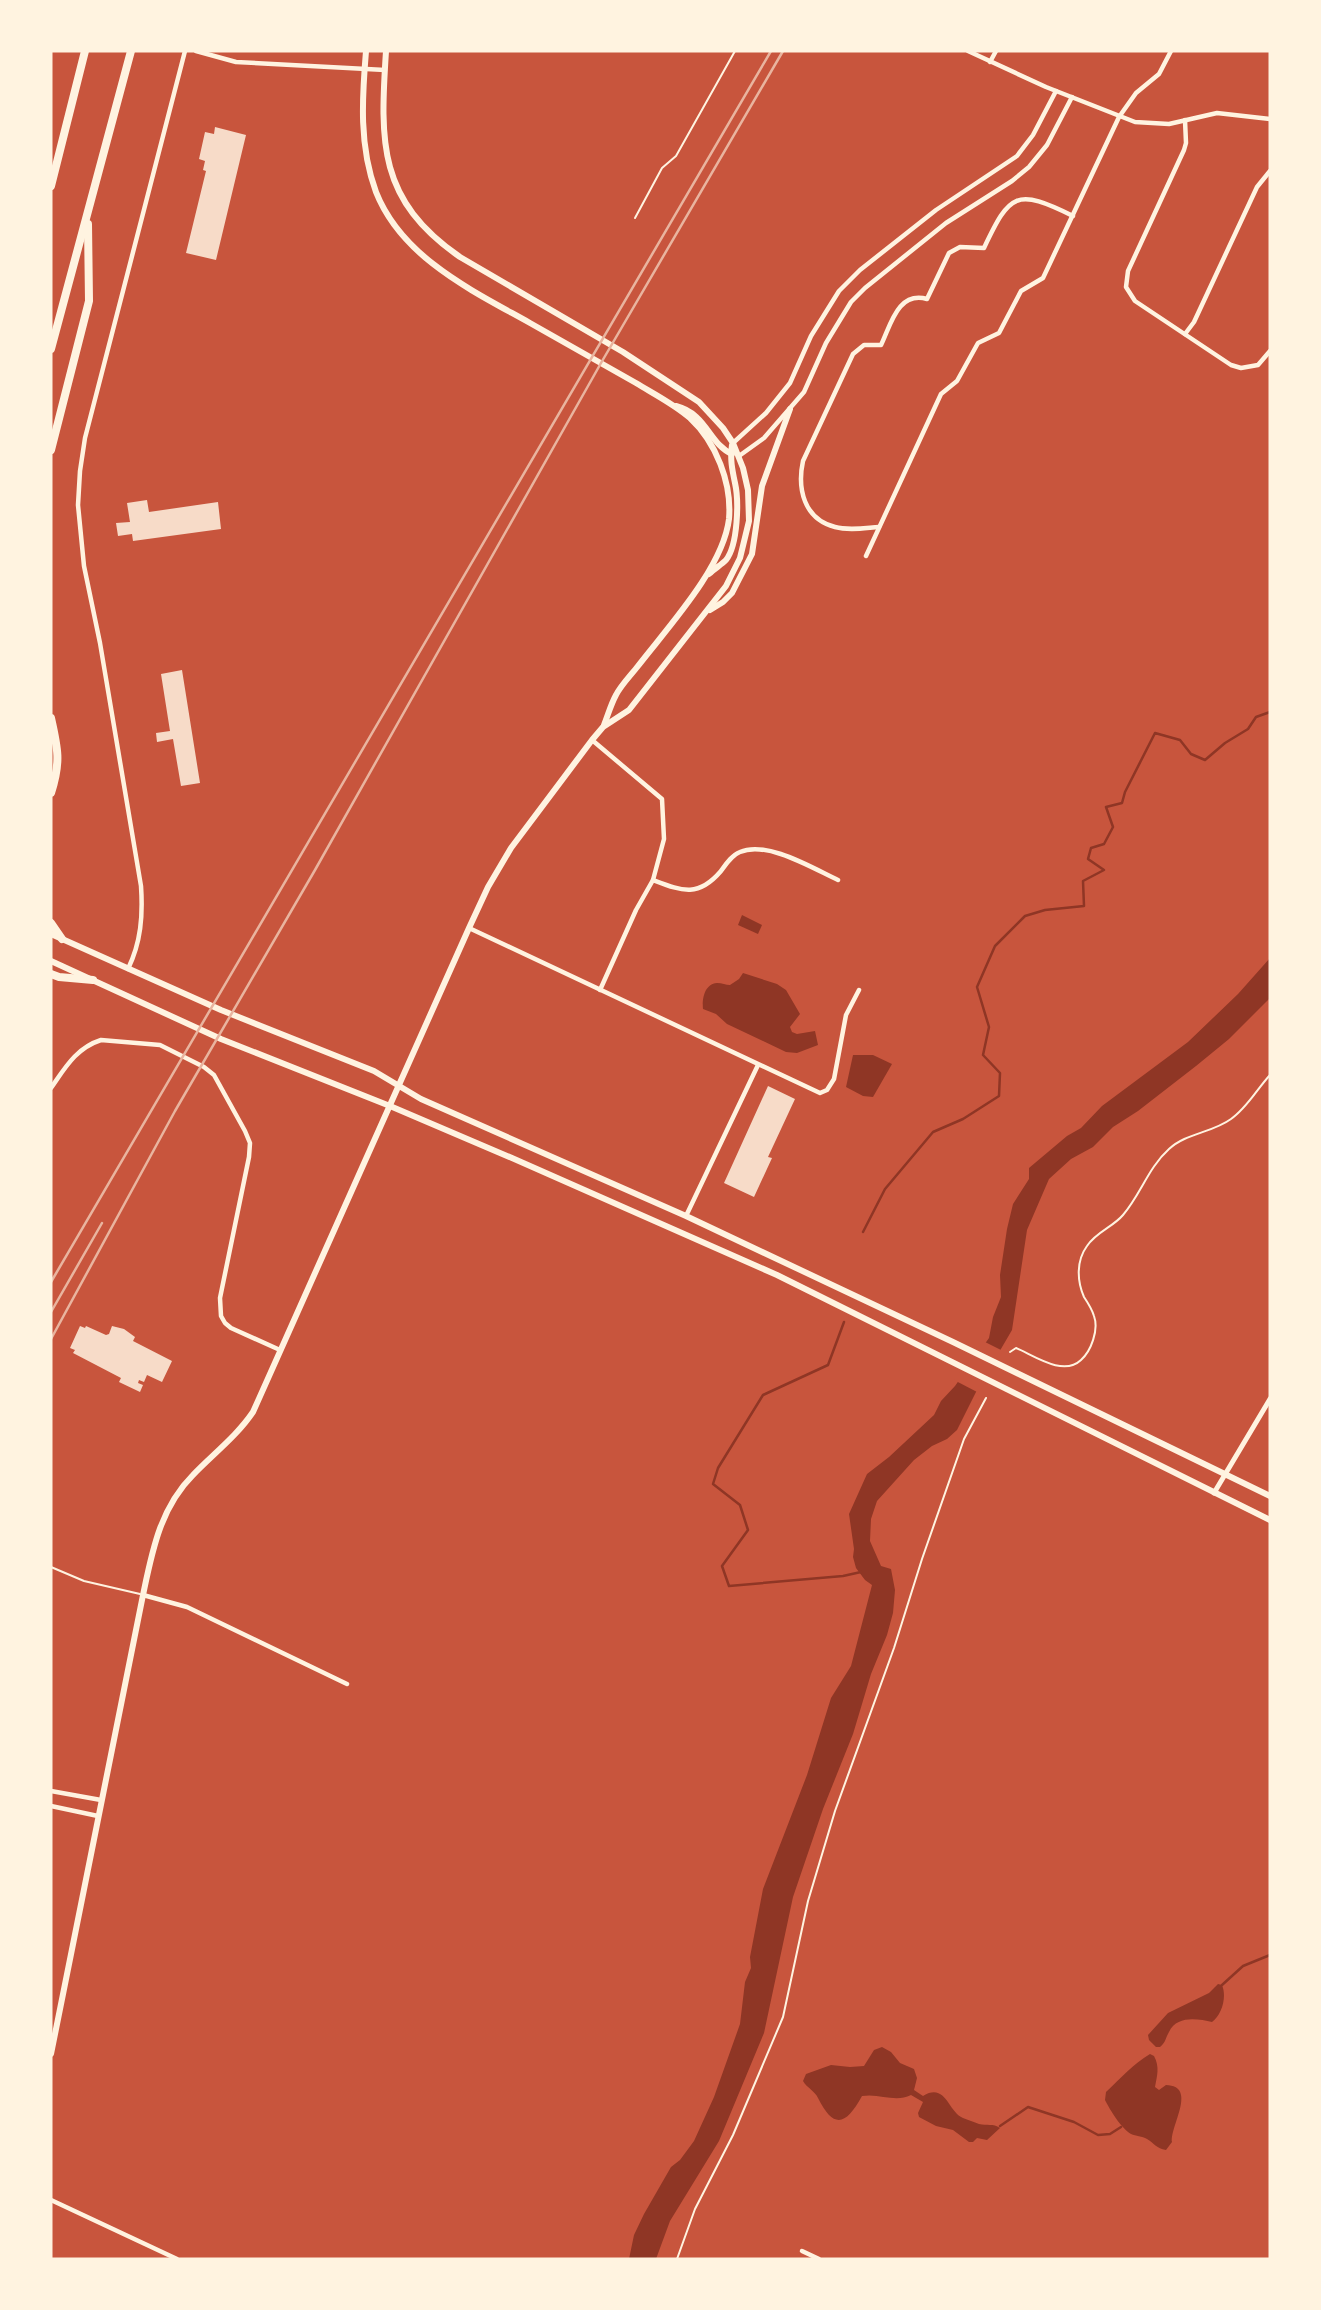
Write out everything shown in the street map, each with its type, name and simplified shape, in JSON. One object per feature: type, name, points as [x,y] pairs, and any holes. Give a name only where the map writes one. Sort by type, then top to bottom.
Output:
[{"type":"highway","points":[[51,186],[85,51]]},
{"type":"highway","points":[[51,349],[131,51]]},
{"type":"highway","points":[[51,450],[89,301],[88,214]]},
{"type":"highway","points":[[51,718],[59,751],[51,793]]},
{"type":"highway","points":[[51,923],[62,939]]},
{"type":"highway","points":[[51,974],[93,980]]},
{"type":"main road","points":[[366,51],[362,134],[367,163],[377,194],[399,231],[424,258],[454,279],[690,418],[709,441],[724,474],[729,519],[720,550],[707,575],[616,695],[603,727]]},
{"type":"main road","points":[[51,2054],[143,1595],[154,1544],[168,1510],[191,1476],[232,1438],[247,1420],[260,1397],[488,887],[511,848],[592,740],[603,727],[629,710],[726,586],[740,558],[749,522],[748,490],[739,456],[723,428],[699,401],[675,384],[460,257],[438,241],[415,218],[396,186],[387,158],[383,133],[386,51]]},
{"type":"main road","points":[[671,405],[690,410],[724,450],[739,456]]},
{"type":"main road","points":[[708,611],[732,593],[752,554],[762,486],[790,408]]},
{"type":"main road","points":[[707,575],[728,558],[733,540],[737,514],[731,454],[733,443]]},
{"type":"main road","points":[[51,933],[128,970],[374,1071],[421,1099],[687,1216],[1270,1496]]},
{"type":"main road","points":[[51,961],[221,1039],[390,1106],[777,1275],[1270,1520]]},
{"type":"street","points":[[128,970],[142,926],[141,886],[100,643],[84,566],[78,505],[80,471],[101,372],[185,51]]},
{"type":"street","points":[[196,51],[236,61],[385,70]]},
{"type":"street","points":[[968,51],[1056,91],[1135,122],[1169,124],[1217,113],[1270,119]]},
{"type":"street","points":[[990,62],[996,51]]},
{"type":"street","points":[[866,556],[941,394],[957,381],[978,342],[994,336],[1003,328],[1021,291],[1043,278],[1119,117],[1136,93],[1159,74],[1171,51]]},
{"type":"street","points":[[733,443],[766,413],[790,383],[811,336],[839,291],[860,270],[936,210],[1017,156],[1033,135],[1056,91]]},
{"type":"street","points":[[739,456],[764,438],[804,392],[826,343],[851,302],[946,223],[1029,167],[1047,145],[1072,97]]},
{"type":"street","points":[[1185,120],[1184,150],[1126,279],[1126,287],[1135,301],[1231,365],[1251,368],[1265,360],[1270,351]]},
{"type":"street","points":[[1185,334],[1194,322],[1257,187],[1270,171]]},
{"type":"street","points":[[879,527],[849,529],[825,523],[810,510],[800,491],[803,461],[853,354],[864,345],[881,345],[903,302],[912,297],[927,299],[946,258],[954,249],[984,248],[1008,205],[1016,201],[1035,200],[1073,216]]},
{"type":"street","points":[[592,740],[662,799],[664,839],[653,880],[600,990]]},
{"type":"street","points":[[653,880],[682,890],[700,889],[713,881],[728,861],[741,851],[757,850],[778,852],[838,880]]},
{"type":"street","points":[[469,928],[820,1093],[827,1090],[834,1079],[846,1015],[859,990]]},
{"type":"street","points":[[51,1088],[75,1055],[92,1043],[102,1040],[160,1045],[210,1070],[250,1143],[220,1298],[221,1316],[231,1328],[280,1350]]},
{"type":"street","points":[[687,1216],[758,1065]]},
{"type":"street","points":[[1214,1493],[1270,1399]]},
{"type":"street","points":[[143,1595],[187,1607],[347,1684]]},
{"type":"street","points":[[51,1791],[101,1800]]},
{"type":"street","points":[[51,1806],[97,1816]]},
{"type":"street","points":[[51,2200],[177,2259]]},
{"type":"street","points":[[802,2251],[818,2259]]},
{"type":"lane","points":[[635,218],[662,169],[676,156],[735,51]]},
{"type":"lane","points":[[51,1567],[84,1581],[143,1595]]},
{"type":"path","points":[[1010,1352],[1016,1348],[1059,1366],[1080,1361],[1091,1344],[1096,1323],[1079,1277],[1080,1261],[1086,1247],[1121,1217],[1156,1163],[1170,1148],[1181,1140],[1213,1130],[1233,1118],[1270,1075]]},
{"type":"path","points":[[677,2259],[695,2209],[733,2135],[783,2017],[808,1901],[835,1811],[894,1648],[964,1440],[985,1398]]},
{"type":"shaded area","points":[[742,915],[762,925],[758,934],[738,925]]},
{"type":"shaded area","points":[[1270,958],[1270,998],[1229,1039],[1138,1111],[1113,1127],[1093,1147],[1071,1159],[1049,1179],[1027,1230],[1012,1330],[957,1430],[914,1460],[877,1501],[871,1519],[870,1541],[881,1566],[891,1569],[895,1590],[893,1613],[853,1734],[823,1809],[793,1897],[764,2033],[719,2141],[670,2221],[656,2259],[629,2259],[634,2235],[644,2214],[671,2167],[680,2160],[694,2141],[714,2097],[740,2024],[745,1982],[751,1968],[750,1957],[763,1889],[807,1775],[831,1698],[851,1666],[872,1585],[856,1568],[849,1514],[867,1474],[934,1415],[941,1401],[989,1338],[1001,1297],[1000,1275],[1007,1229],[1013,1204],[1029,1179],[1029,1168],[1067,1136],[1081,1128],[1102,1106],[1188,1042],[1238,994]]},
{"type":"shaded area","points":[[743,973],[777,984],[786,990],[800,1014],[790,1027],[792,1032],[797,1034],[815,1031],[818,1045],[797,1053],[786,1052],[727,1024],[716,1014],[703,1009],[709,986],[717,983],[730,985]]},
{"type":"shaded area","points":[[853,1055],[873,1055],[892,1064],[873,1097],[863,1096],[846,1087]]},
{"type":"shaded area","points":[[1218,1984],[1222,1985],[1224,2000],[1221,2010],[1212,2022],[1188,2020],[1177,2023],[1160,2047],[1156,2047],[1149,2040],[1148,2035],[1168,2013],[1209,1993]]},
{"type":"shaded area","points":[[882,2047],[891,2052],[900,2063],[914,2069],[917,2078],[914,2090],[923,2096],[931,2093],[942,2095],[963,2118],[1000,2128],[987,2140],[977,2138],[969,2142],[953,2130],[936,2126],[919,2117],[923,2102],[911,2095],[899,2098],[862,2096],[845,2118],[840,2120],[829,2115],[803,2081],[806,2074],[831,2065],[864,2066],[874,2050]]},
{"type":"shaded area","points":[[1150,2054],[1154,2056],[1157,2064],[1155,2087],[1159,2090],[1166,2085],[1175,2087],[1180,2092],[1180,2108],[1172,2142],[1166,2150],[1127,2131],[1105,2100],[1106,2092]]},
{"type":"pier","points":[[983,1341],[1003,1351],[979,1393],[954,1380]]},
{"type":"building","points":[[215,127],[246,135],[216,260],[186,253],[206,171],[203,170],[205,161],[199,159],[205,132],[214,134]]},
{"type":"building","points":[[147,500],[149,512],[218,502],[221,529],[133,541],[132,534],[118,536],[116,523],[130,522],[127,503]]},
{"type":"building","points":[[182,670],[200,783],[181,786],[173,739],[157,742],[156,733],[170,731],[161,674]]},
{"type":"building","points":[[768,1086],[795,1099],[768,1157],[772,1158],[754,1197],[724,1183]]},
{"type":"building","points":[[80,1326],[106,1335],[112,1326],[124,1329],[135,1337],[133,1341],[172,1361],[162,1382],[147,1375],[144,1382],[139,1380],[138,1383],[143,1385],[140,1392],[119,1382],[121,1378],[73,1353],[75,1350],[70,1348]]},
{"type":"waterway","points":[[863,1232],[885,1189],[933,1132],[963,1119],[999,1096],[1000,1073],[983,1055],[989,1027],[977,987],[995,946],[1025,916],[1045,910],[1084,906],[1083,881],[1104,870],[1088,859],[1091,848],[1104,844],[1113,827],[1106,807],[1122,803],[1155,733],[1180,740],[1191,754],[1205,760],[1248,729],[1256,717],[1270,712]]},
{"type":"waterway","points":[[844,1322],[828,1365],[763,1395],[718,1468],[713,1484],[740,1505],[748,1530],[722,1566],[729,1586],[861,1572]]},
{"type":"waterway","points":[[1222,1985],[1243,1966],[1270,1955]]},
{"type":"waterway","points":[[1000,2126],[1028,2107],[1074,2122],[1098,2135],[1110,2134],[1121,2127]]},
{"type":"railway","points":[[51,1282],[771,51]]},
{"type":"railway","points":[[51,1339],[175,1111],[315,870],[601,363],[783,51]]},
{"type":"railway","points":[[51,1312],[102,1223]]}]
